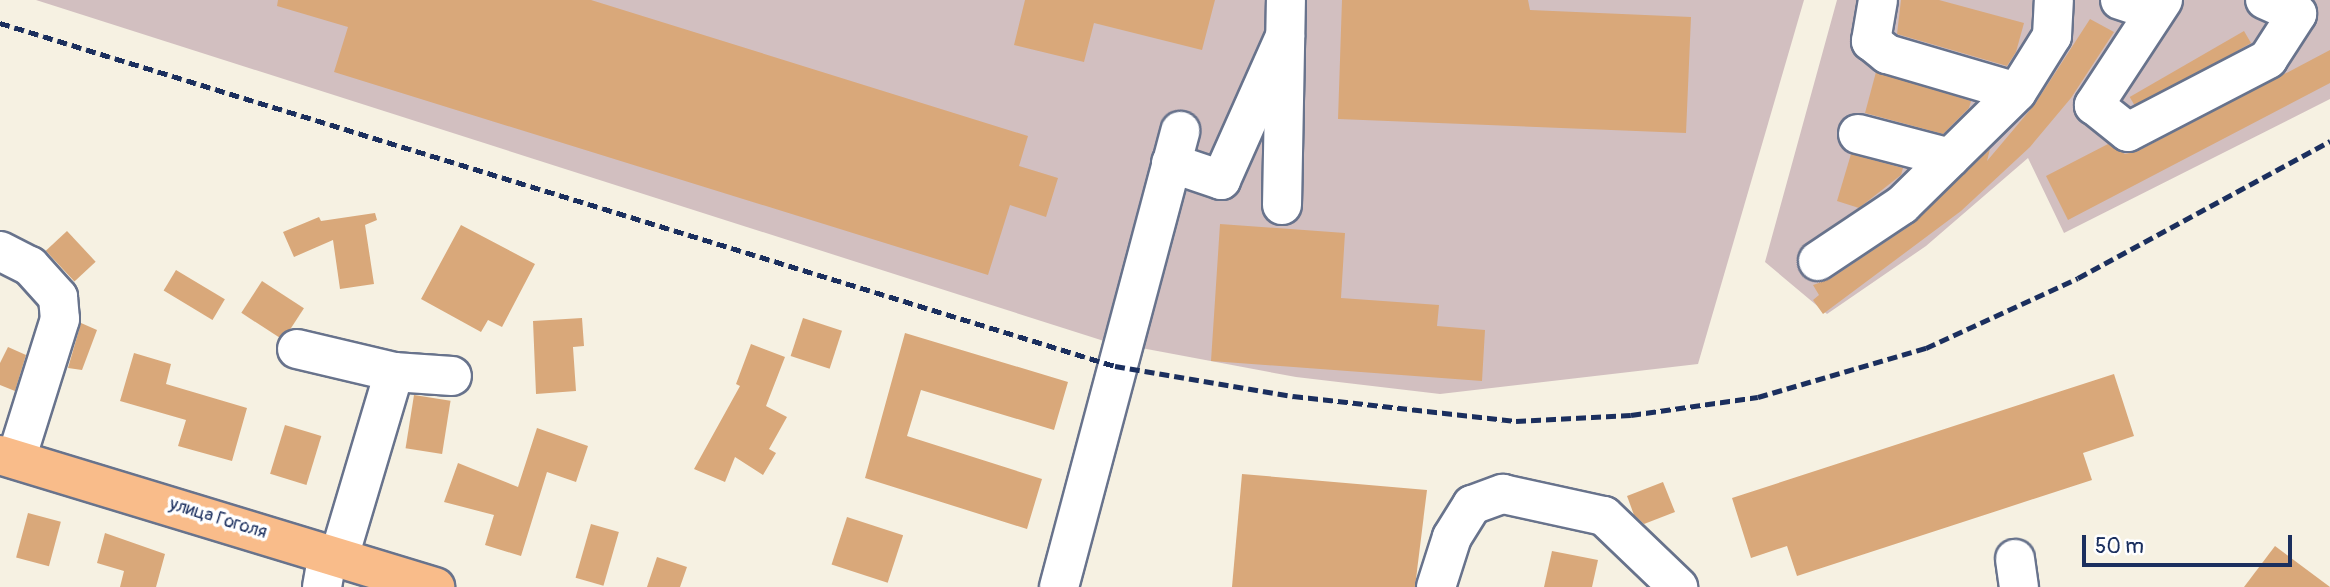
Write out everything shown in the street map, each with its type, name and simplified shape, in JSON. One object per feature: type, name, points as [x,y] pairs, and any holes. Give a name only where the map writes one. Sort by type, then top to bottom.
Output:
[{"type":"main road","name":"улица Гоголя","points":[[8,457],[330,566],[435,587]]},
{"type":"street","points":[[1878,0],[1871,41],[1887,54],[2017,92]]},
{"type":"street","points":[[1818,261],[1902,205],[2017,92],[2052,36],[2054,0]]},
{"type":"street","points":[[2145,4],[2094,105],[2128,132],[2268,60],[2297,14],[2265,0]]},
{"type":"street","points":[[1059,587],[1175,147],[1221,180],[1285,18]]},
{"type":"street","points":[[1282,205],[1285,18]]},
{"type":"street","points":[[1858,134],[1950,158]]},
{"type":"street","points":[[0,251],[30,266],[58,298],[60,319],[8,457]]},
{"type":"street","points":[[297,348],[394,372],[452,376]]},
{"type":"street","points":[[330,566],[394,372]]},
{"type":"street","points":[[1436,587],[1452,537],[1472,505],[1503,494],[1604,516],[1678,587]]},
{"type":"shaded area","points":[[36,0],[1804,0],[1698,364],[1440,394],[1296,377],[1104,341]]},
{"type":"shaded area","points":[[1837,0],[2330,0],[2330,99],[2064,233],[2028,158],[1926,246],[1827,314],[1765,262]]},
{"type":"building","points":[[278,0],[591,0],[1028,136],[1019,166],[1058,178],[1046,217],[1010,205],[988,275],[334,72],[348,27],[277,6]]},
{"type":"building","points":[[1025,0],[1215,0],[1202,50],[1094,23],[1084,62],[1014,45]]},
{"type":"building","points":[[1342,0],[1528,0],[1530,10],[1691,17],[1686,133],[1338,119]]},
{"type":"building","points":[[1901,0],[1939,0],[2024,23],[2016,52],[2007,66],[1897,34]]},
{"type":"building","points":[[2090,19],[2114,32],[2071,98],[2030,147],[1961,211],[1823,314],[1813,300],[1819,295],[1813,285],[1830,279],[1914,223],[1990,149],[1987,161],[2035,104]]},
{"type":"building","points":[[2244,31],[2251,43],[2137,109],[2130,97]]},
{"type":"building","points":[[2330,50],[2330,83],[2068,220],[2046,176],[2108,144],[2125,154],[2138,151]]},
{"type":"building","points":[[1876,72],[1971,101],[1969,108],[1943,134],[1865,113]]},
{"type":"building","points":[[1851,154],[1903,168],[1901,175],[1859,208],[1837,201]]},
{"type":"building","points":[[375,213],[377,220],[365,225],[374,284],[340,289],[333,240],[294,257],[283,232],[319,217],[321,221]]},
{"type":"building","points":[[1220,224],[1345,233],[1341,298],[1439,305],[1437,326],[1485,330],[1482,381],[1211,361]]},
{"type":"building","points":[[461,225],[535,264],[502,327],[488,320],[481,332],[421,299]]},
{"type":"building","points":[[67,231],[96,262],[74,281],[46,251]]},
{"type":"building","points":[[176,270],[225,299],[212,320],[164,291]]},
{"type":"building","points":[[262,281],[304,308],[283,340],[241,313]]},
{"type":"building","points":[[582,318],[584,346],[573,347],[576,391],[536,394],[533,321]]},
{"type":"building","points":[[803,318],[842,331],[830,369],[791,356]]},
{"type":"building","points":[[81,323],[97,330],[82,370],[68,368]]},
{"type":"building","points":[[905,333],[1068,382],[1054,430],[921,390],[907,436],[1042,479],[1027,529],[865,478]]},
{"type":"building","points":[[751,344],[785,357],[766,406],[787,417],[769,449],[776,453],[763,475],[735,457],[725,482],[694,469],[740,386],[736,384]]},
{"type":"building","points":[[8,347],[26,355],[15,391],[0,385],[0,363]]},
{"type":"building","points":[[134,353],[171,364],[166,384],[247,408],[232,461],[178,446],[186,420],[120,401]]},
{"type":"building","points":[[2114,374],[2134,436],[2083,453],[2092,480],[1797,576],[1787,546],[1751,558],[1732,498]]},
{"type":"building","points":[[414,395],[451,401],[442,454],[406,448]]},
{"type":"building","points":[[285,425],[321,436],[306,485],[270,474]]},
{"type":"building","points":[[537,428],[588,446],[576,482],[547,472],[521,556],[485,545],[494,515],[444,502],[458,463],[518,487]]},
{"type":"building","points":[[1242,474],[1427,490],[1415,587],[1232,587]]},
{"type":"building","points":[[1663,482],[1675,512],[1644,524],[1634,515],[1627,496]]},
{"type":"building","points":[[28,513],[61,522],[49,566],[16,557]]},
{"type":"building","points":[[847,517],[903,535],[888,583],[832,565]]},
{"type":"building","points":[[591,524],[619,532],[603,586],[576,578]]},
{"type":"building","points":[[105,533],[165,554],[156,587],[120,587],[124,571],[97,563]]},
{"type":"building","points":[[2275,546],[2330,587],[2244,587]]},
{"type":"building","points":[[1552,551],[1598,560],[1592,587],[1544,587]]},
{"type":"building","points":[[657,557],[687,567],[680,587],[647,587]]},
{"type":"railway","points":[[0,23],[1115,366],[1293,396],[1516,421],[1631,415],[1758,397],[1926,348],[2078,278],[2330,141]]}]
